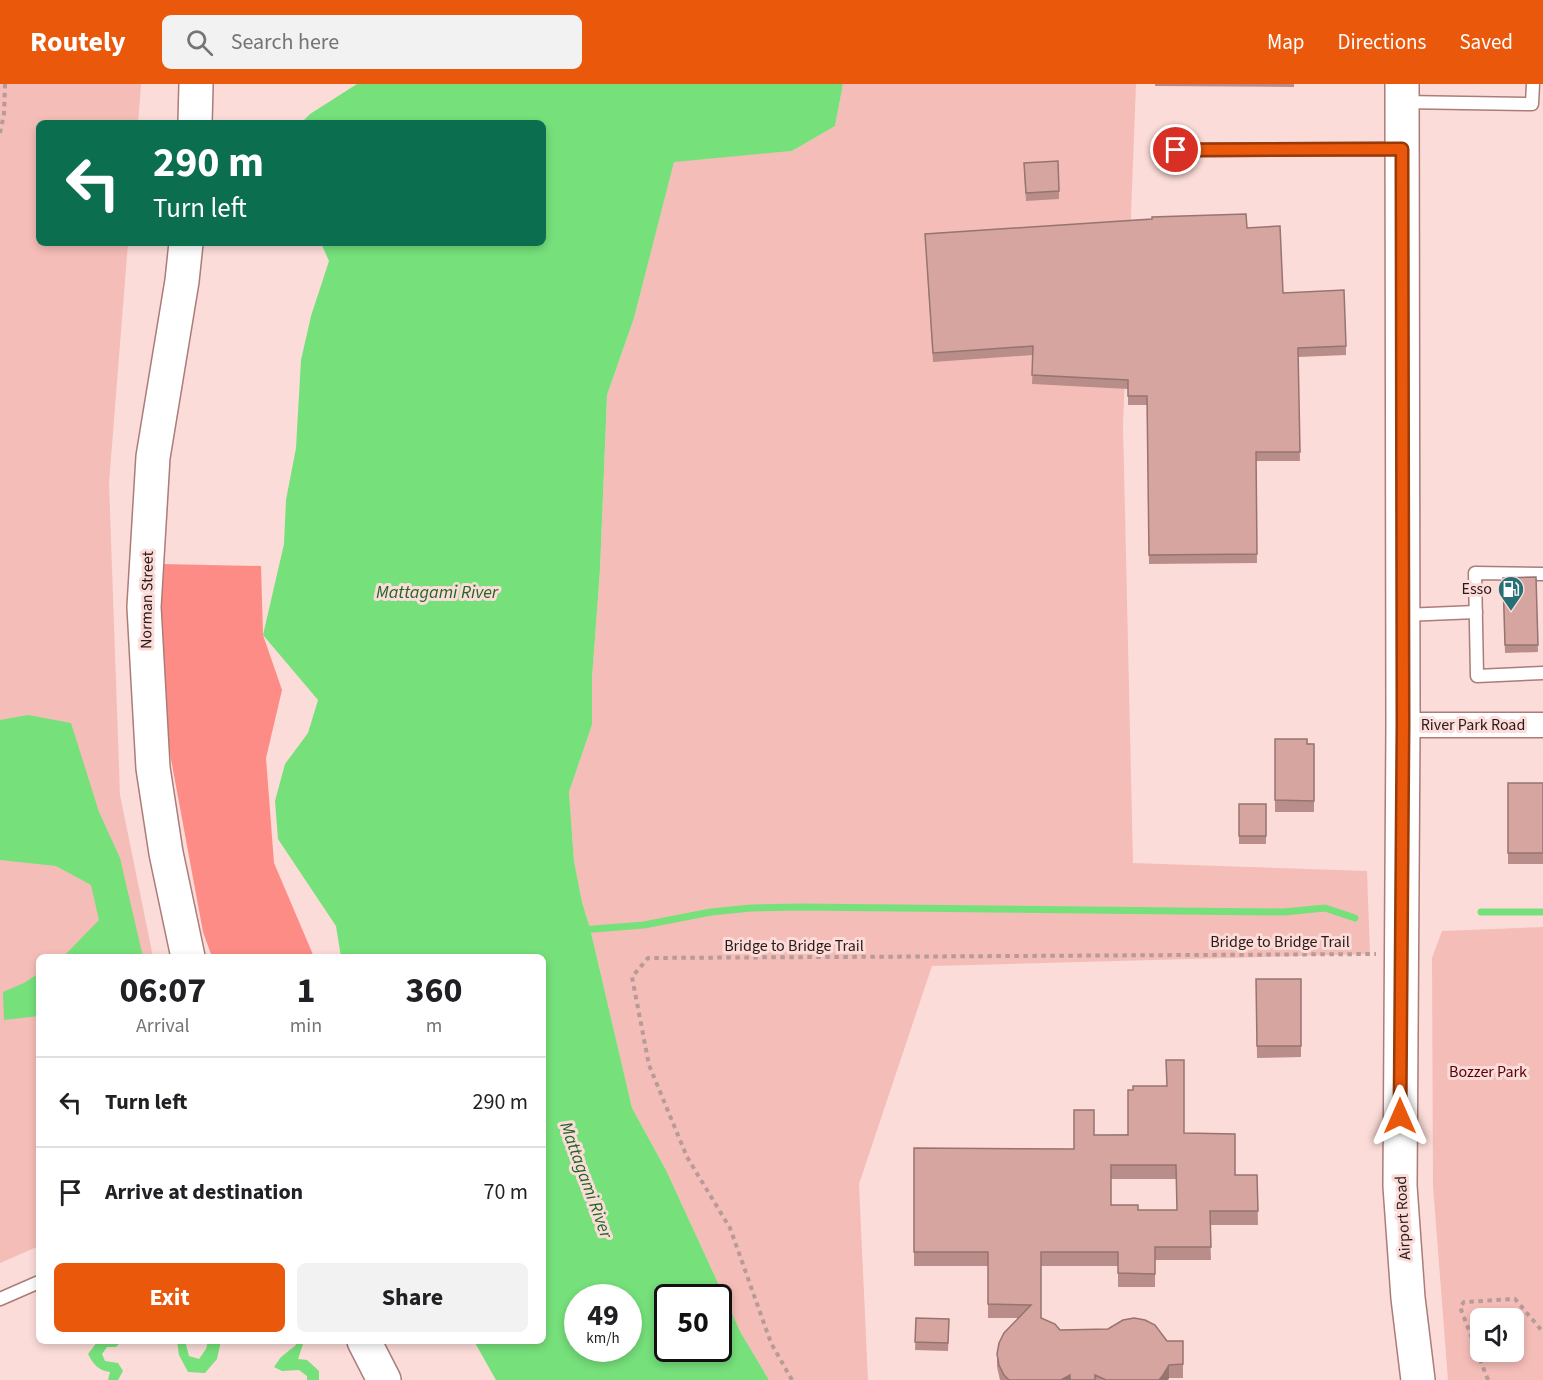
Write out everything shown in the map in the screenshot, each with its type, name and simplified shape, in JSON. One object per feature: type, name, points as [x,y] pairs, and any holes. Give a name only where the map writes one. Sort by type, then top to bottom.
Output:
[{"type":"main road","points":[[195,120],[196,84]]},
{"type":"main road","name":"Airport Road","points":[[1402,93],[1403,725],[1400,1186],[1408,1298],[1418,1380]]},
{"type":"main road","name":"Norman Street","points":[[186,246],[153,457],[144,607],[153,768],[166,853],[187,954]]},
{"type":"main road","points":[[366,1344],[384,1380]]},
{"type":"street","name":"River Park Road","points":[[1403,725],[1543,725]]},
{"type":"lane","points":[[1402,93],[1532,104],[1533,84]]},
{"type":"lane","points":[[1176,150],[1402,149]]},
{"type":"lane","points":[[1543,574],[1475,573],[1477,676],[1543,673]]},
{"type":"lane","points":[[1403,615],[1476,612]]},
{"type":"lane","points":[[0,1299],[36,1283]]},
{"type":"path","points":[[0,133],[4,114],[5,84]]},
{"type":"path","name":"Bridge to Bridge Trail","points":[[792,1380],[771,1343],[730,1228],[687,1157],[649,1065],[632,976],[648,958],[1401,954]]},
{"type":"path","points":[[1488,1380],[1460,1307],[1464,1302],[1515,1299],[1543,1332]]},
{"type":"green space","points":[[0,84],[141,84],[138,120],[36,120],[36,246],[128,246],[109,483],[120,795],[152,954],[36,954],[36,1247],[0,1263]]},
{"type":"green space","points":[[843,84],[1136,84],[1123,425],[1133,863],[1367,871],[1370,954],[932,966],[859,1184],[868,1380],[769,1380],[732,1313],[732,1284],[718,1284],[666,1170],[632,1108],[582,902],[574,861],[569,792],[592,725],[592,678],[600,570],[607,395],[634,318],[674,161],[792,151],[835,126]]},
{"type":"green space","name":"Bozzer Park","points":[[1543,927],[1543,1380],[1448,1380],[1433,1186],[1432,958],[1442,931]]},
{"type":"shaded area","points":[[159,564],[261,566],[263,635],[282,690],[266,758],[274,863],[313,954],[211,954],[203,932],[161,705]]},
{"type":"water","name":"Mattagami River","points":[[357,84],[843,84],[835,126],[792,151],[674,162],[634,318],[607,395],[600,570],[592,678],[592,725],[569,792],[574,861],[582,902],[632,1108],[666,1170],[718,1284],[654,1284],[654,1362],[732,1362],[732,1313],[769,1380],[496,1380],[476,1344],[546,1344],[546,954],[341,954],[336,926],[278,839],[275,801],[285,764],[308,733],[318,700],[263,635],[284,544],[286,500],[296,448],[301,360],[311,316],[329,261],[322,246],[546,246],[546,120],[304,120]]},
{"type":"water","points":[[28,715],[71,723],[99,812],[120,858],[142,954],[66,954],[99,920],[91,885],[56,866],[0,860],[0,720]]},
{"type":"water","points":[[36,975],[36,1016],[4,1020],[3,992]]},
{"type":"water","points":[[96,1344],[119,1344],[116,1347],[107,1347],[102,1354],[105,1361],[118,1363],[123,1371],[118,1380],[108,1380],[110,1372],[97,1366],[88,1354]]},
{"type":"water","points":[[177,1344],[186,1344],[189,1356],[199,1359],[207,1344],[220,1344],[217,1359],[205,1373],[188,1372],[179,1355]]},
{"type":"water","points":[[303,1344],[298,1359],[307,1360],[319,1371],[319,1380],[307,1380],[307,1376],[299,1370],[282,1371],[274,1367],[281,1357],[296,1345]]},
{"type":"building","points":[[1058,161],[1059,191],[1026,193],[1024,163]]},
{"type":"building","points":[[1246,214],[1247,228],[1280,226],[1283,293],[1344,290],[1346,346],[1298,348],[1300,452],[1256,452],[1257,554],[1149,555],[1147,396],[1128,396],[1128,380],[1032,375],[1033,346],[933,353],[925,234],[1152,219],[1152,217]]},
{"type":"building","points":[[1536,577],[1538,645],[1505,645],[1503,578]]},
{"type":"building","points":[[1275,739],[1307,739],[1307,744],[1314,744],[1314,801],[1275,800]]},
{"type":"building","points":[[1508,783],[1543,783],[1543,853],[1508,853]]},
{"type":"building","points":[[1239,804],[1266,804],[1266,836],[1239,836]]},
{"type":"building","points":[[1256,979],[1301,979],[1301,1046],[1257,1046]]},
{"type":"building","points":[[1166,1060],[1184,1060],[1184,1133],[1235,1134],[1235,1175],[1257,1175],[1258,1211],[1210,1211],[1211,1247],[1155,1247],[1155,1274],[1118,1273],[1118,1252],[1041,1252],[1041,1318],[1055,1324],[1060,1330],[1108,1329],[1123,1320],[1134,1318],[1145,1320],[1155,1325],[1167,1341],[1183,1341],[1183,1364],[1169,1365],[1159,1380],[1106,1380],[1095,1375],[1095,1380],[1070,1380],[1070,1375],[1061,1380],[1009,1380],[999,1365],[997,1354],[999,1343],[1004,1333],[1031,1305],[988,1304],[988,1252],[914,1252],[914,1148],[1074,1149],[1074,1110],[1094,1110],[1094,1135],[1128,1135],[1128,1090],[1133,1090],[1133,1086],[1167,1086]],"holes":[[[1111,1165],[1176,1165],[1177,1210],[1138,1210],[1138,1205],[1111,1205]]]},
{"type":"building","points":[[916,1318],[949,1319],[948,1343],[915,1342]]},
{"type":"waterway","points":[[581,930],[644,925],[711,912],[801,907],[1284,912],[1325,908],[1355,918]]},
{"type":"waterway","points":[[1481,912],[1543,912]]},
{"type":"place","name":"Esso","points":[[1511,612]]},
{"type":"route","points":[[1176,150],[1402,149],[1403,725],[1400,1116]]}]
